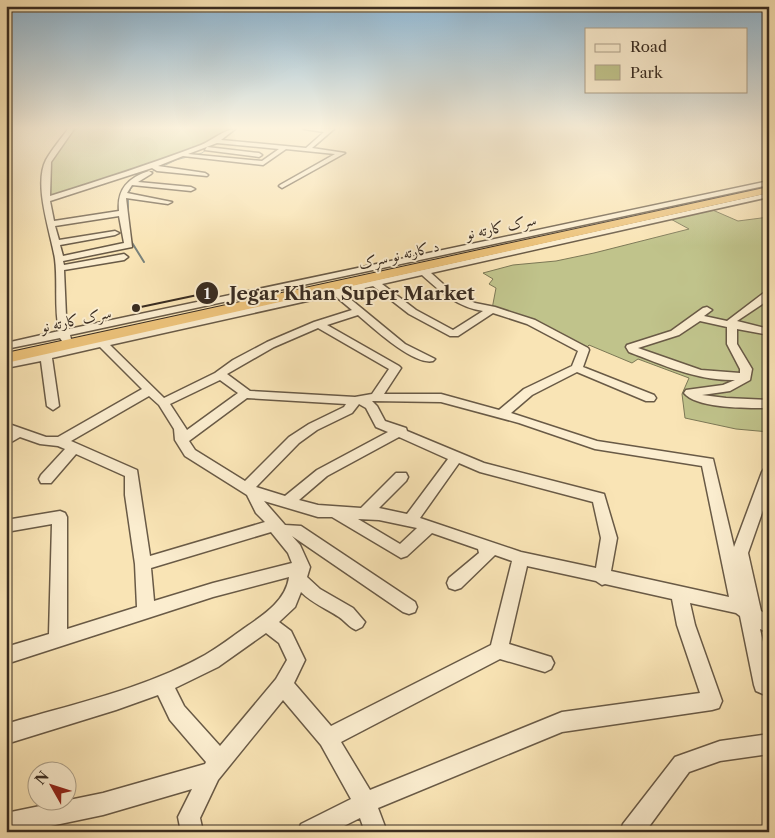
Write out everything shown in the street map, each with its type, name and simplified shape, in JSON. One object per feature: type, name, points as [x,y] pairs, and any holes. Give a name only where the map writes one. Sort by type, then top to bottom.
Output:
[{"type":"highway","name":"سرک کارته نو","points":[[6,352],[65,336],[108,336],[641,216],[769,184]]},
{"type":"highway","name":"د کارته نو سړک","points":[[6,358],[45,353],[108,336],[195,320],[641,216],[769,190]]},
{"type":"street","points":[[47,168],[46,179],[48,199],[46,201],[59,264],[61,316],[65,336]]},
{"type":"street","points":[[48,199],[151,168]]},
{"type":"street","points":[[59,264],[129,245],[123,213],[123,195],[131,183],[153,168]]},
{"type":"street","points":[[162,168],[205,175]]},
{"type":"street","points":[[282,186],[315,168]]},
{"type":"street","points":[[108,181],[190,189]]},
{"type":"street","points":[[6,346],[65,336],[769,184]]},
{"type":"street","points":[[84,188],[86,198]]},
{"type":"street","points":[[123,195],[168,202]]},
{"type":"street","points":[[195,320],[375,284],[769,195]]},
{"type":"street","points":[[749,199],[762,204]]},
{"type":"street","points":[[52,224],[123,213]]},
{"type":"street","points":[[55,243],[115,233]]},
{"type":"street","points":[[59,264],[124,257]]},
{"type":"street","points":[[424,272],[449,294],[472,306],[492,309],[531,322],[578,344],[584,350],[577,368],[528,392],[500,415]]},
{"type":"street","points":[[375,284],[406,308],[436,326],[454,334],[492,309]]},
{"type":"street","points":[[336,291],[401,346],[428,359]]},
{"type":"street","points":[[769,292],[758,303],[732,320],[732,344],[746,369],[744,380],[726,388],[690,393],[690,396],[725,402],[769,404]]},
{"type":"street","points":[[758,303],[769,307]]},
{"type":"street","points":[[707,310],[675,333],[631,347],[643,354],[705,376],[723,378],[744,376]]},
{"type":"street","points":[[162,403],[221,376],[221,373],[232,365],[318,324],[360,311]]},
{"type":"street","points":[[698,318],[769,332]]},
{"type":"street","points":[[318,324],[395,368],[376,397]]},
{"type":"street","points":[[108,336],[148,391],[162,403],[180,429],[182,440],[196,458],[249,490],[318,511],[379,514],[410,520],[521,558],[752,611],[769,625]]},
{"type":"street","points":[[6,365],[45,353],[53,406]]},
{"type":"street","points":[[577,368],[650,398]]},
{"type":"street","points":[[221,376],[244,391],[244,394]]},
{"type":"street","points":[[46,479],[67,445],[148,391]]},
{"type":"street","points":[[182,440],[244,394],[358,401],[376,397],[406,399],[441,398],[523,420],[595,446],[708,462],[752,611]]},
{"type":"street","points":[[358,401],[371,406],[380,424],[401,431],[480,467],[599,498],[609,538],[602,578]]},
{"type":"street","points":[[249,490],[294,440],[313,427],[348,410],[358,401]]},
{"type":"street","points":[[6,441],[12,429],[45,441],[67,445],[132,472],[132,495],[143,564],[146,611]]},
{"type":"street","points":[[289,501],[322,473],[401,431]]},
{"type":"street","points":[[410,520],[457,457]]},
{"type":"street","points":[[763,686],[752,611],[740,553],[769,472]]},
{"type":"street","points":[[364,514],[400,477]]},
{"type":"street","points":[[249,490],[261,509],[294,549],[300,573],[314,594],[347,613],[356,622]]},
{"type":"street","points":[[337,513],[401,552],[430,526]]},
{"type":"street","points":[[6,526],[60,517],[58,640]]},
{"type":"street","points":[[143,564],[277,528],[296,530],[409,607]]},
{"type":"street","points":[[455,583],[487,556],[485,547]]},
{"type":"street","points":[[499,650],[521,558]]},
{"type":"street","points":[[6,656],[213,590],[300,573]]},
{"type":"street","points":[[6,734],[116,701],[163,684],[212,661],[266,623],[289,602],[300,573]]},
{"type":"street","points":[[308,832],[365,803],[562,722],[712,701],[686,625],[679,593]]},
{"type":"street","points":[[192,832],[189,817],[215,767],[283,685],[296,660],[285,637],[266,623]]},
{"type":"street","points":[[328,738],[499,650],[545,663]]},
{"type":"street","points":[[163,684],[177,713],[215,767]]},
{"type":"street","points":[[283,685],[328,738],[365,803],[376,832]]},
{"type":"street","points":[[633,831],[682,764],[720,751],[769,744]]},
{"type":"street","points":[[6,824],[103,804],[215,767]]},
{"type":"green space","points":[[50,168],[137,168],[48,199],[47,190]]},
{"type":"green space","points":[[708,208],[738,221],[769,217],[769,432],[736,429],[685,418],[682,394],[689,378],[638,359],[632,363],[589,345],[584,350],[578,344],[492,309],[496,288],[489,284],[493,279],[483,273],[513,265],[556,261],[594,253],[689,229],[667,217]]},
{"type":"waterway","points":[[149,173],[159,168]]},
{"type":"waterway","points":[[129,191],[135,184]]},
{"type":"waterway","points":[[128,216],[129,191]]},
{"type":"waterway","points":[[131,241],[144,262]]},
{"type":"place","name":"Jegar Khan Super Market","points":[[136,308]]}]
